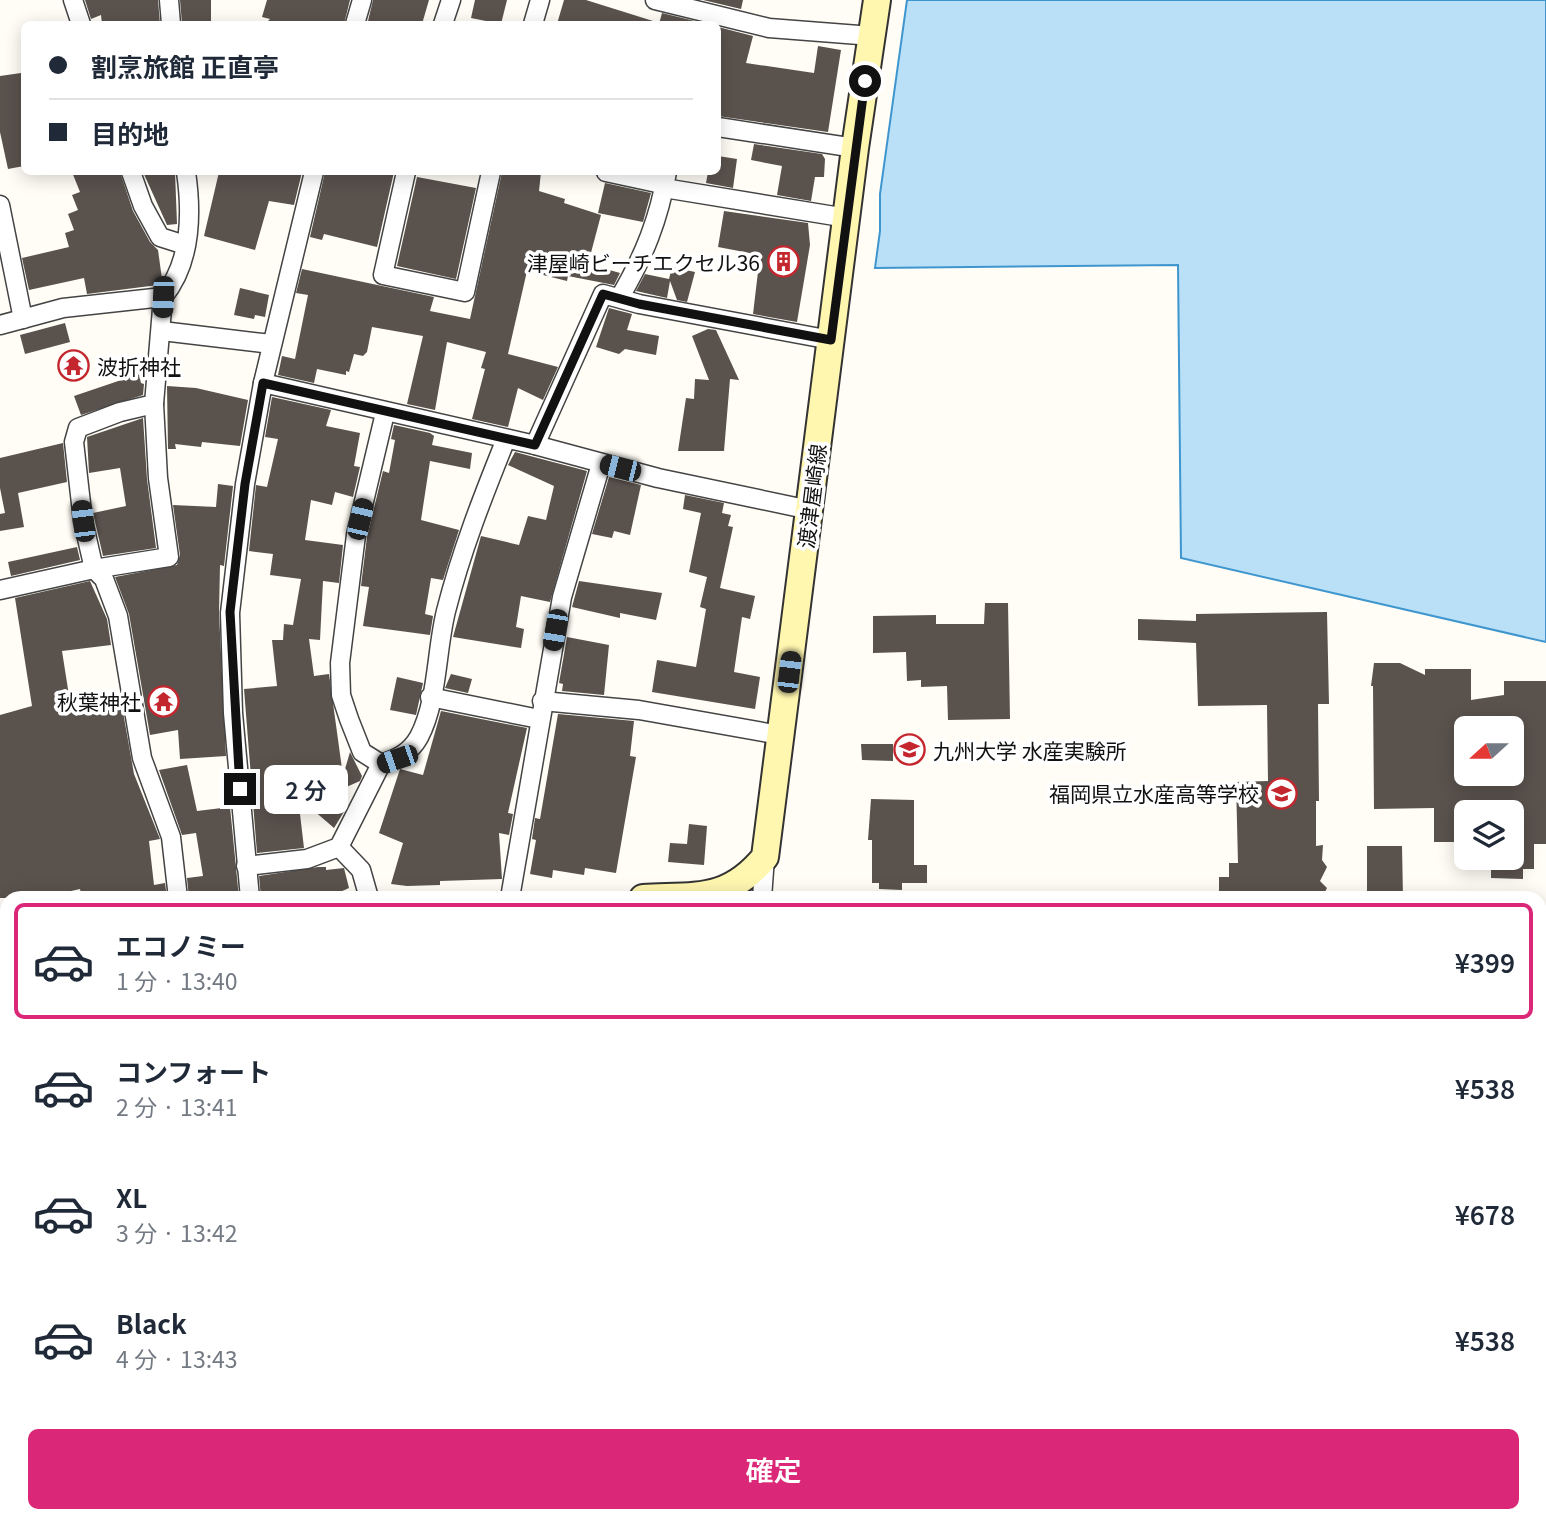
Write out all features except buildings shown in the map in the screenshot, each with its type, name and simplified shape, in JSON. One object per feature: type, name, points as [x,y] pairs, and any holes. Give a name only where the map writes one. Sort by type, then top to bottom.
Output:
[{"type":"main road","name":"渡津屋崎線","points":[[765,857],[855,148],[877,0]]},
{"type":"main road","points":[[723,891],[738,885],[765,857]]},
{"type":"street","points":[[73,0],[79,21]]},
{"type":"street","points":[[169,0],[171,21]]},
{"type":"street","points":[[356,21],[362,0]]},
{"type":"street","points":[[444,21],[451,0]]},
{"type":"street","points":[[534,21],[540,0]]},
{"type":"street","points":[[654,0],[691,12],[769,28],[872,36]]},
{"type":"street","points":[[721,127],[855,148]]},
{"type":"street","points":[[132,175],[160,237],[185,245]]},
{"type":"street","points":[[0,590],[94,569],[169,557],[158,478],[154,404],[163,297],[173,285],[185,245],[191,209],[186,175]]},
{"type":"street","points":[[249,891],[233,713],[230,612],[245,484],[263,383],[313,175]]},
{"type":"street","points":[[405,175],[383,275],[465,292],[490,175]]},
{"type":"street","points":[[620,175],[657,183],[666,180],[847,218]]},
{"type":"street","points":[[620,297],[644,255],[659,215],[666,180]]},
{"type":"street","points":[[0,205],[23,319]]},
{"type":"street","points":[[535,445],[603,294],[639,304],[831,340]]},
{"type":"street","points":[[0,326],[64,308],[163,297]]},
{"type":"street","points":[[162,331],[271,344]]},
{"type":"street","points":[[263,383],[385,413],[535,445],[601,464],[810,510]]},
{"type":"street","points":[[154,404],[120,412],[78,428],[74,442],[83,521],[94,569],[104,579],[118,617],[142,758],[171,837],[177,891]]},
{"type":"street","points":[[381,764],[362,752],[353,730],[341,695],[340,663],[356,535],[385,413]]},
{"type":"street","points":[[246,866],[307,859],[339,847],[381,764],[410,750],[426,720],[458,566],[506,439]]},
{"type":"street","points":[[511,891],[562,597],[601,464]]},
{"type":"street","points":[[430,697],[539,719]]},
{"type":"street","points":[[542,701],[639,710],[780,735]]},
{"type":"street","points":[[339,847],[361,870],[367,891]]},
{"type":"street","points":[[763,891],[765,857]]},
{"type":"water","points":[[907,0],[1546,0],[1546,642],[1181,558],[1178,265],[875,268],[880,231],[880,194]]},
{"type":"place","name":"津屋崎ビーチエクセル36","points":[[783,262]]},
{"type":"place","name":"波折神社","points":[[74,366]]},
{"type":"place","name":"秋葉神社","points":[[164,701]]},
{"type":"place","name":"九州大学 水産実験所","points":[[910,750]]},
{"type":"place","name":"福岡県立水産高等学校","points":[[1282,793]]},
{"type":"route","points":[[240,789],[233,713],[230,612],[245,484],[263,383],[385,413],[535,445],[603,294],[639,304],[831,340],[865,81]]}]
